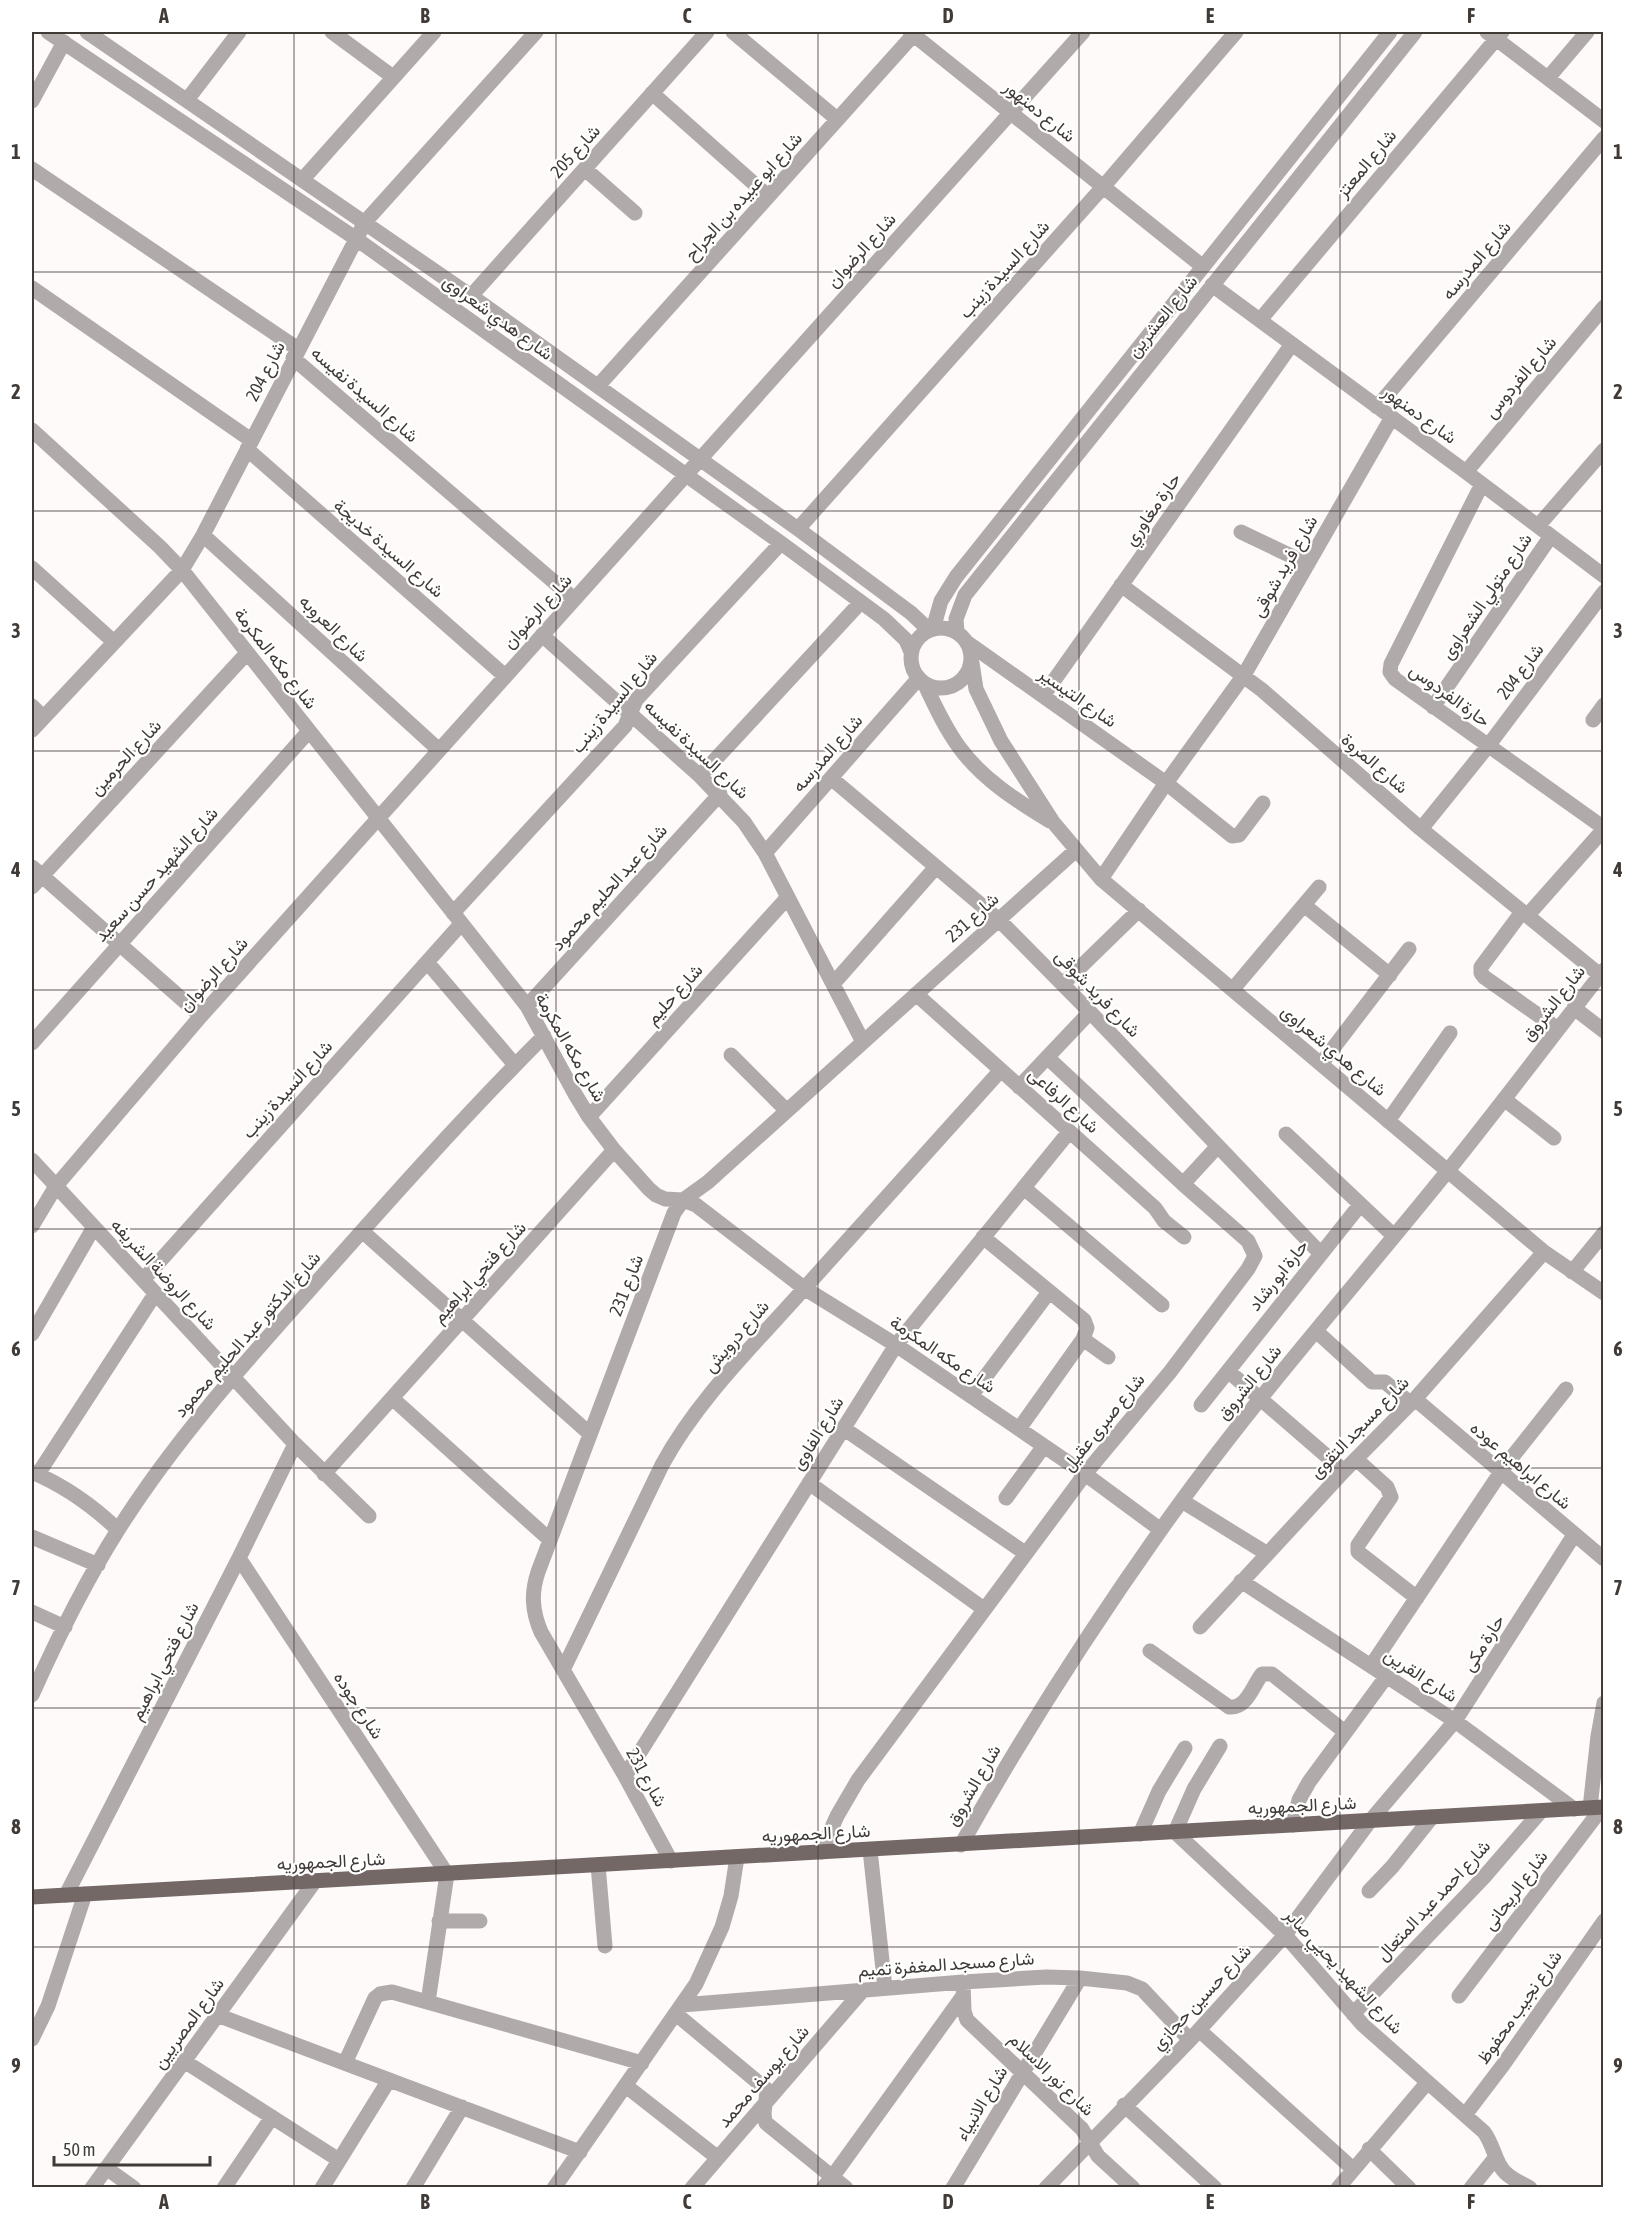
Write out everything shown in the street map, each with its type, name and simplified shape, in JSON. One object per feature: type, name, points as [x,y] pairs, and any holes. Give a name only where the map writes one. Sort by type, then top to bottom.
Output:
[{"type":"main road","name":"شارع الجمهوريه","points":[[32,1897],[1599,1808]]},
{"type":"street","name":"شارع هدي شعراوى","points":[[48,32],[355,238],[781,543],[895,629],[906,640],[911,652]]},
{"type":"street","name":"شارع هدي شعراوى","points":[[87,32],[303,178],[471,296],[798,529],[931,630]]},
{"type":"street","points":[[187,100],[239,32]]},
{"type":"street","points":[[332,32],[393,77]]},
{"type":"street","points":[[303,178],[434,32]]},
{"type":"street","name":"شارع 204","points":[[32,730],[182,570],[203,535],[365,222],[536,32]]},
{"type":"street","name":"شارع 205","points":[[471,296],[707,32]]},
{"type":"street","points":[[734,32],[837,119]]},
{"type":"street","name":"شارع ابو عبيده بن الجراح","points":[[598,386],[913,32]]},
{"type":"street","name":"شارع دمنهور","points":[[913,32],[1202,266]]},
{"type":"street","name":"شارع الرضوان","points":[[32,1226],[56,1186],[201,1016],[1083,32]]},
{"type":"street","name":"شارع السيدة زينب","points":[[798,529],[1103,187],[1236,32]]},
{"type":"street","name":"شارع العشرين","points":[[931,630],[941,601],[956,577],[1390,32]]},
{"type":"street","name":"شارع العشرين","points":[[963,638],[956,619],[965,595],[1414,32]]},
{"type":"street","points":[[1548,78],[1587,32]]},
{"type":"street","points":[[1495,34],[1604,121]]},
{"type":"street","name":"شارع المعتز","points":[[1260,320],[1495,34]]},
{"type":"street","points":[[32,101],[64,42]]},
{"type":"street","points":[[652,93],[768,196]]},
{"type":"street","name":"شارع المدرسه","points":[[1377,407],[1604,138]]},
{"type":"street","points":[[585,168],[635,213]]},
{"type":"street","name":"شارع السيدة نفيسه","points":[[32,169],[296,354],[574,599]]},
{"type":"street","name":"شارع دمنهور","points":[[1212,285],[1604,576]]},
{"type":"street","name":"شارع السيدة خديجة","points":[[32,288],[249,445],[505,676]]},
{"type":"street","name":"شارع الفردوس","points":[[1466,472],[1604,307]]},
{"type":"street","name":"حارة مغاوري","points":[[1043,696],[1292,344]]},
{"type":"street","name":"شارع فريد شوقى","points":[[1101,879],[1166,783],[1244,675],[1392,417]]},
{"type":"street","name":"شارع مكه المكرمة","points":[[32,430],[160,547],[182,570],[527,1006],[590,1117],[648,1190],[665,1199],[683,1200],[702,1209],[804,1288],[896,1345],[1085,1474],[1161,1530]]},
{"type":"street","name":"شارع متولي الشعراوى","points":[[1538,526],[1604,450]]},
{"type":"street","name":"حارة الفردوس","points":[[1482,484],[1389,668],[1395,680],[1604,828]]},
{"type":"street","points":[[1241,532],[1308,564]]},
{"type":"street","name":"شارع العروبه","points":[[203,535],[439,750]]},
{"type":"street","name":"شارع متولي الشعراوى","points":[[1433,707],[1551,536]]},
{"type":"street","name":"شارع السيدة زينب","points":[[143,1280],[427,962],[457,918],[625,726],[636,700],[781,543]]},
{"type":"street","points":[[32,568],[114,642]]},
{"type":"street","name":"شارع المروة","points":[[1121,585],[1244,675],[1421,829],[1524,914],[1602,972]]},
{"type":"street","name":"شارع 204","points":[[1421,829],[1488,746],[1604,592]]},
{"type":"street","points":[[700,776],[861,602]]},
{"type":"street","points":[[950,629],[963,638],[972,663],[963,680],[945,689],[935,689],[922,682],[911,662],[911,652],[921,636],[931,630],[950,629]]},
{"type":"street","name":"شارع السيدة نفيسه","points":[[542,634],[720,794],[744,822],[765,853],[863,1042]]},
{"type":"street","name":"شارع التيسير","points":[[963,638],[1166,783],[1234,837],[1239,835],[1263,803]]},
{"type":"street","name":"شارع الحرمين","points":[[35,877],[247,653]]},
{"type":"street","name":"شارع هدي شعراوى","points":[[972,663],[976,689],[1001,741],[1053,822],[1101,879],[1544,1252],[1604,1293]]},
{"type":"street","name":"شارع هدي شعراوى","points":[[922,682],[960,748],[988,778],[1018,802],[1053,822]]},
{"type":"street","name":"شارع المدرسه","points":[[765,853],[831,778],[922,682]]},
{"type":"street","points":[[1593,720],[1604,705]]},
{"type":"street","points":[[32,706],[43,717]]},
{"type":"street","name":"شارع الشهيد حسن سعيد","points":[[32,1042],[309,731]]},
{"type":"street","name":"شارع فريد شوقى","points":[[831,778],[999,920],[1320,1253]]},
{"type":"street","name":"شارع عبد الحليم محمود","points":[[527,1006],[720,794]]},
{"type":"street","points":[[1558,1029],[1484,977],[1481,967],[1524,914],[1604,828]]},
{"type":"street","name":"شارع 231","points":[[671,1861],[542,1632],[533,1608],[534,1584],[674,1213],[683,1200],[708,1182],[1076,851]]},
{"type":"street","points":[[833,984],[936,867]]},
{"type":"street","points":[[35,877],[120,944],[201,1016]]},
{"type":"street","points":[[1233,989],[1319,887]]},
{"type":"street","name":"شارع حليم","points":[[590,1117],[788,897]]},
{"type":"street","points":[[1304,905],[1390,975]]},
{"type":"street","points":[[1063,984],[1139,910]]},
{"type":"street","points":[[1321,1064],[1409,949]]},
{"type":"street","points":[[427,962],[515,1065]]},
{"type":"street","name":"شارع الشروق","points":[[961,1845],[1005,1766],[1062,1674],[1182,1501],[1261,1398],[1448,1172],[1602,972]]},
{"type":"street","name":"شارع الرفاعى","points":[[916,994],[1155,1208],[1164,1221],[1184,1237]]},
{"type":"street","points":[[1574,1008],[1604,1031]]},
{"type":"street","points":[[1019,1087],[1090,1012]]},
{"type":"street","points":[[1388,1121],[1450,1033]]},
{"type":"street","name":"شارع الدكتور عبد الحليم محمود","points":[[32,1695],[38,1666],[65,1627],[118,1530],[176,1447],[232,1378],[362,1231],[544,1036]]},
{"type":"street","points":[[731,1055],[787,1111]]},
{"type":"street","name":"شارع صبرى عقيل","points":[[821,1852],[837,1816],[858,1780],[1025,1553],[1085,1474],[1170,1372],[1248,1269],[1254,1256],[1248,1241],[1183,1184],[1047,1057]]},
{"type":"street","name":"شارع درويش","points":[[563,1670],[674,1442],[737,1363],[1000,1070]]},
{"type":"street","points":[[1504,1099],[1554,1138]]},
{"type":"street","name":"شارع الفاوى","points":[[625,1776],[896,1345],[1070,1132]]},
{"type":"street","points":[[1286,1134],[1394,1236]]},
{"type":"street","points":[[1183,1184],[1217,1147]]},
{"type":"street","name":"شارع فتحي ابراهيم","points":[[324,1474],[614,1150]]},
{"type":"street","name":"شارع الروضة الشريفه","points":[[32,1160],[232,1378],[324,1474],[369,1516]]},
{"type":"street","points":[[1024,1188],[1162,1305]]},
{"type":"street","name":"حارة ابو رشاد","points":[[1201,1405],[1360,1205]]},
{"type":"street","points":[[32,1334],[94,1227]]},
{"type":"street","points":[[362,1231],[590,1434]]},
{"type":"street","points":[[1572,1272],[1604,1233]]},
{"type":"street","points":[[983,1237],[1084,1320],[1087,1328],[1083,1339],[1019,1429]]},
{"type":"street","name":"شارع مسجد التقوى","points":[[1200,1628],[1344,1471],[1413,1402],[1544,1252]]},
{"type":"street","points":[[971,1396],[1049,1292]]},
{"type":"street","points":[[118,1530],[96,1509],[71,1492],[34,1473],[155,1294]]},
{"type":"street","name":"شارع ابراهيم عوده","points":[[1316,1331],[1372,1382],[1385,1382],[1413,1402],[1604,1559]]},
{"type":"street","points":[[1083,1339],[1108,1357]]},
{"type":"street","points":[[1228,1371],[1344,1471]]},
{"type":"street","points":[[1371,1666],[1500,1473],[1566,1389]]},
{"type":"street","points":[[392,1398],[550,1540]]},
{"type":"street","points":[[843,1428],[1025,1553]]},
{"type":"street","name":"شارع فتحي ابراهيم","points":[[66,1895],[295,1444]]},
{"type":"street","points":[[1006,1498],[1044,1446]]},
{"type":"street","points":[[1356,1459],[1387,1487],[1391,1497],[1358,1545],[1358,1552],[1417,1598]]},
{"type":"street","points":[[808,1483],[984,1609]]},
{"type":"street","points":[[1182,1501],[1266,1554]]},
{"type":"street","name":"حارة مكى","points":[[1370,1821],[1455,1721],[1574,1535]]},
{"type":"street","points":[[32,1537],[98,1565]]},
{"type":"street","name":"شارع جوده","points":[[239,1558],[447,1874]]},
{"type":"street","name":"شارع القرين","points":[[1241,1581],[1455,1721],[1574,1809]]},
{"type":"street","points":[[32,1612],[65,1627]]},
{"type":"street","points":[[1150,1652],[1229,1707],[1243,1703],[1262,1674],[1272,1674],[1345,1732]]},
{"type":"street","points":[[1293,1825],[1299,1800],[1309,1782],[1386,1677]]},
{"type":"street","points":[[1599,1808],[1598,1736],[1604,1702]]},
{"type":"street","points":[[1175,1832],[1194,1789],[1220,1746]]},
{"type":"street","points":[[1140,1834],[1159,1791],[1185,1748]]},
{"type":"street","name":"شارع الريحانى","points":[[1459,1996],[1599,1808]]},
{"type":"street","name":"شارع احمد عبد المتعال","points":[[1353,2014],[1484,1877],[1540,1811]]},
{"type":"street","points":[[1369,1891],[1399,1859],[1432,1817]]},
{"type":"street","name":"شارع حسين حجازي","points":[[1046,2187],[1195,2035],[1285,1935],[1370,1821]]},
{"type":"street","name":"شارع الشهيد يحيي صابر","points":[[1175,1832],[1285,1935],[1353,2014],[1426,2084],[1465,2115],[1488,2138],[1496,2157],[1508,2175],[1530,2187]]},
{"type":"street","points":[[870,1850],[885,1988]]},
{"type":"street","points":[[555,2187],[696,1984],[722,1927],[731,1896],[737,1857]]},
{"type":"street","points":[[598,1865],[604,1946]]},
{"type":"street","points":[[428,2002],[447,1874]]},
{"type":"street","name":"شارع المصريين","points":[[92,2187],[315,1881]]},
{"type":"street","points":[[32,2039],[48,2006],[85,1894]]},
{"type":"street","points":[[439,1921],[480,1921]]},
{"type":"street","name":"شارع نجيب محفوظ","points":[[1465,2115],[1604,1921]]},
{"type":"street","name":"شارع مسجد المغفرة تميم","points":[[679,2009],[885,1988],[963,1989],[1046,1977],[1127,1983],[1142,1989],[1353,2169]]},
{"type":"street","name":"شارع الانبياء","points":[[953,2187],[1080,1978]]},
{"type":"street","points":[[828,2182],[963,1989]]},
{"type":"street","name":"شارع نور الاسلام","points":[[963,1989],[964,2014],[967,2020],[1082,2129],[1098,2156],[1133,2187]]},
{"type":"street","name":"شارع يوسف محمد","points":[[694,2187],[863,1990]]},
{"type":"street","points":[[345,2064],[373,2003],[380,1994],[392,1992],[642,2063]]},
{"type":"street","points":[[679,2009],[766,2089],[763,2116],[766,2123],[828,2182],[846,2187]]},
{"type":"street","points":[[217,2015],[580,2152]]},
{"type":"street","points":[[184,2061],[339,2160]]},
{"type":"street","points":[[322,2187],[389,2080]]},
{"type":"street","points":[[1338,2187],[1426,2084]]},
{"type":"street","points":[[626,2086],[718,2158]]},
{"type":"street","points":[[1124,2105],[1215,2187]]},
{"type":"street","points":[[413,2187],[462,2107]]},
{"type":"street","points":[[224,2187],[272,2117]]},
{"type":"street","points":[[1369,2149],[1409,2187]]},
{"type":"street","points":[[1471,2187],[1496,2157]]},
{"type":"street","points":[[106,2168],[134,2187]]}]
